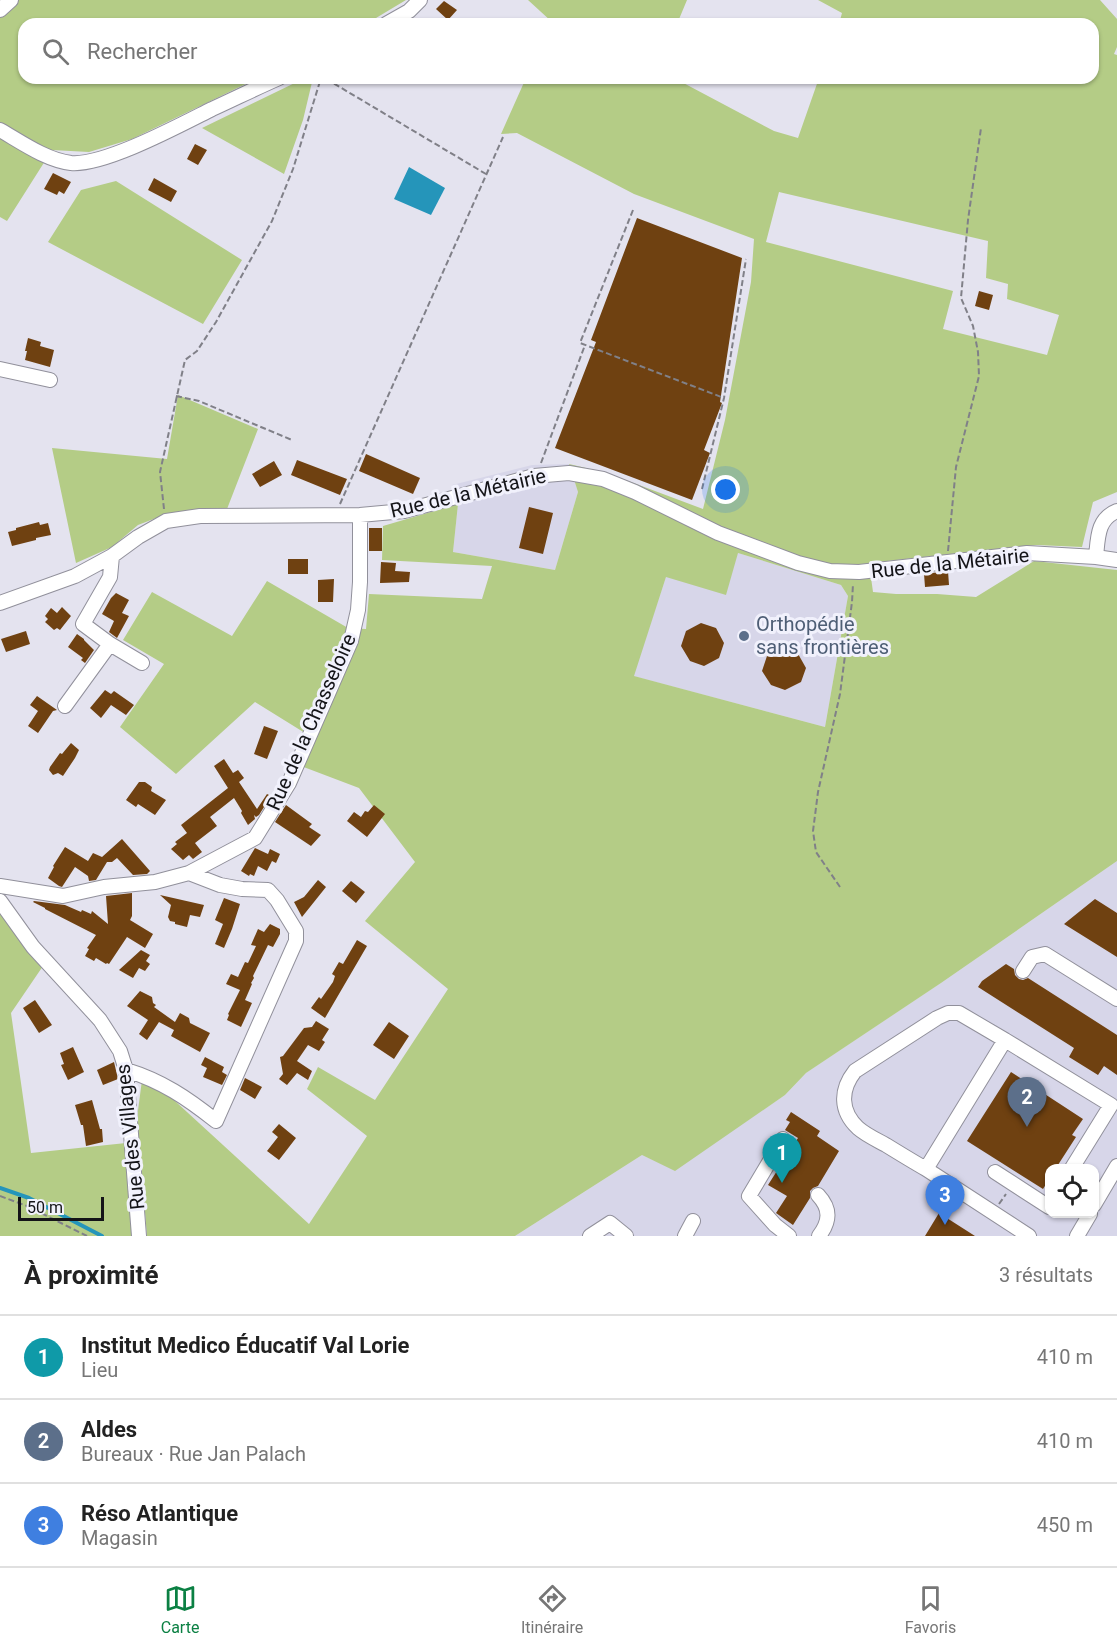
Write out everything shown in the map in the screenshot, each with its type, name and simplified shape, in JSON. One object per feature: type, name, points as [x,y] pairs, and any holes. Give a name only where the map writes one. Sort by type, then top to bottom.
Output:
[{"type":"street","points":[[0,10],[11,0]]},
{"type":"street","points":[[397,18],[409,11],[420,0]]},
{"type":"street","points":[[0,130],[48,156],[71,163],[88,162],[163,133],[266,84]]},
{"type":"street","points":[[0,369],[50,380]]},
{"type":"street","name":"Rue de la Métairie","points":[[0,603],[75,576],[112,556],[138,537],[166,521],[222,515],[360,515],[404,511],[534,476],[569,473],[603,480],[635,492],[718,533],[798,563],[830,571],[852,572],[1027,553],[1117,560]]},
{"type":"street","points":[[1096,557],[1102,521],[1117,511]]},
{"type":"street","name":"Rue de la Chasseloire","points":[[0,886],[63,896],[104,887],[155,882],[189,873],[255,838],[289,783],[351,640],[358,610],[360,515]]},
{"type":"street","points":[[112,556],[110,577],[83,624],[142,663]]},
{"type":"street","points":[[65,706],[111,644]]},
{"type":"street","points":[[126,1070],[146,1076],[184,1096],[216,1121],[296,941],[296,931],[278,900],[268,890],[242,890],[220,885],[189,873]]},
{"type":"street","name":"Rue des Villages","points":[[0,901],[33,947],[100,1020],[120,1051],[126,1070],[139,1236]]},
{"type":"street","points":[[1023,971],[1032,957],[1046,954],[1117,999]]},
{"type":"street","points":[[1029,1236],[926,1169],[860,1130],[849,1119],[845,1109],[843,1098],[849,1079],[855,1071],[937,1018],[948,1013],[959,1013],[1114,1108],[1075,1164]]},
{"type":"street","points":[[926,1169],[1005,1040]]},
{"type":"street","points":[[783,1139],[749,1196],[775,1225],[789,1236]]},
{"type":"street","points":[[1099,1198],[1117,1166]]},
{"type":"street","points":[[995,1172],[1045,1205]]},
{"type":"street","points":[[818,1195],[825,1202],[828,1210],[827,1222],[819,1236]]},
{"type":"street","points":[[1077,1236],[1088,1218]]},
{"type":"street","points":[[685,1236],[693,1221]]},
{"type":"street","points":[[590,1236],[610,1223],[626,1236]]},
{"type":"path","points":[[166,521],[160,472],[185,360],[197,351],[216,322],[272,221],[293,169],[319,84]]},
{"type":"path","points":[[335,84],[486,174]]},
{"type":"path","points":[[947,563],[956,467],[979,376],[978,352],[973,326],[961,298],[968,219],[981,128]]},
{"type":"path","points":[[335,515],[503,136]]},
{"type":"path","points":[[633,210],[580,343],[724,398]]},
{"type":"path","points":[[702,489],[724,398],[746,259]]},
{"type":"path","points":[[542,475],[541,462],[585,345]]},
{"type":"path","points":[[176,396],[199,401],[292,440]]},
{"type":"path","points":[[840,887],[816,852],[813,831],[818,792],[840,694],[852,602],[852,572]]},
{"type":"path","points":[[994,1213],[1012,1184]]},
{"type":"path","points":[[0,1196],[27,1206],[87,1236]]},
{"type":"shaded area","points":[[569,464],[578,492],[555,570],[453,552],[458,504],[452,485],[532,465]]},
{"type":"shaded area","name":"Orthopédie sans frontières","points":[[738,553],[841,585],[848,596],[825,727],[633,676],[666,577]]},
{"type":"shaded area","points":[[1117,861],[1117,1236],[515,1236],[642,1155],[675,1170],[785,1095],[806,1073]]},
{"type":"green space","points":[[0,0],[406,0],[376,18],[18,18],[18,84],[246,84],[132,139],[89,152],[52,150],[7,221],[0,217]]},
{"type":"green space","points":[[528,0],[687,0],[680,18],[548,18]]},
{"type":"green space","points":[[818,0],[1100,0],[1117,19],[1117,47],[1114,54],[1117,55],[1117,492],[1093,502],[1082,547],[1037,545],[869,563],[873,592],[976,597],[1034,561],[1117,570],[1117,861],[806,1073],[785,1095],[675,1171],[642,1155],[515,1236],[147,1236],[137,1118],[142,1080],[163,1090],[309,1224],[367,1136],[307,1089],[318,1067],[375,1100],[448,989],[365,921],[415,862],[359,788],[301,766],[313,738],[255,702],[176,774],[120,727],[164,664],[123,640],[152,592],[232,636],[267,581],[348,628],[366,629],[369,594],[482,599],[492,566],[382,560],[383,526],[458,504],[453,552],[555,570],[578,492],[569,464],[607,473],[703,509],[725,420],[751,282],[754,239],[634,194],[517,133],[501,134],[523,84],[685,84],[774,131],[798,138],[817,84],[1099,84],[1099,18],[841,18],[842,13]],"holes":[[[779,192],[988,241],[986,278],[1008,284],[1007,299],[1059,315],[1047,355],[943,329],[953,291],[766,242]],[[738,553],[841,585],[848,596],[825,727],[634,676],[666,577],[726,595]]]},
{"type":"green space","points":[[293,84],[312,84],[303,120],[284,174],[202,128]]},
{"type":"green space","points":[[116,181],[242,260],[203,324],[48,242],[81,190]]},
{"type":"green space","points":[[178,395],[258,429],[227,509],[164,515],[138,525],[112,547],[76,563],[52,448],[167,459]]},
{"type":"green space","points":[[0,909],[43,966],[11,1013],[31,1153],[126,1143],[133,1236],[0,1236]]},
{"type":"water","points":[[409,167],[445,188],[431,215],[394,199]]},
{"type":"building","points":[[444,1],[457,10],[450,18],[446,18],[436,9]]},
{"type":"building","points":[[195,144],[207,150],[198,165],[187,159]]},
{"type":"building","points":[[53,173],[71,182],[64,194],[59,191],[57,195],[44,189]]},
{"type":"building","points":[[154,178],[177,191],[171,202],[148,190]]},
{"type":"building","points":[[637,218],[742,258],[720,402],[722,403],[704,450],[710,453],[692,500],[555,448],[596,342],[591,340]]},
{"type":"building","points":[[979,291],[993,295],[989,310],[975,306]]},
{"type":"building","points":[[28,338],[41,342],[40,346],[54,350],[50,367],[25,360]]},
{"type":"building","points":[[366,454],[420,478],[413,494],[359,471]]},
{"type":"building","points":[[297,460],[347,479],[340,495],[291,475]]},
{"type":"building","points":[[274,461],[282,475],[260,487],[252,474]]},
{"type":"building","points":[[529,507],[553,513],[543,554],[519,548]]},
{"type":"building","points":[[39,522],[40,525],[48,523],[51,535],[12,546],[8,532]]},
{"type":"building","points":[[369,528],[382,528],[382,551],[369,551]]},
{"type":"building","points":[[288,559],[308,559],[308,574],[288,574]]},
{"type":"building","points":[[381,562],[396,563],[395,571],[410,572],[409,582],[380,583]]},
{"type":"building","points":[[948,571],[949,585],[925,587],[924,574]]},
{"type":"building","points":[[334,579],[333,602],[318,602],[318,580]]},
{"type":"building","points":[[116,593],[129,600],[122,613],[129,616],[117,638],[109,632],[114,621],[102,614]]},
{"type":"building","points":[[62,607],[71,616],[60,630],[57,628],[54,630],[45,622],[48,619],[45,616],[51,608],[57,613]]},
{"type":"building","points":[[701,623],[716,628],[724,643],[719,658],[704,666],[690,661],[681,646],[686,631]]},
{"type":"building","points":[[26,631],[30,644],[6,652],[1,639]]},
{"type":"building","points":[[77,634],[94,650],[85,663],[81,660],[83,658],[68,647]]},
{"type":"building","points":[[782,647],[797,652],[806,668],[801,682],[785,690],[771,685],[762,671],[767,656]]},
{"type":"building","points":[[105,690],[111,694],[114,691],[134,705],[126,715],[111,705],[101,718],[90,708]]},
{"type":"building","points":[[37,696],[57,710],[53,711],[38,733],[28,726],[38,711],[30,705]]},
{"type":"building","points":[[264,726],[278,731],[267,759],[254,754]]},
{"type":"building","points":[[71,743],[79,750],[75,758],[63,776],[58,773],[53,775],[49,770],[50,767]]},
{"type":"building","points":[[224,759],[233,773],[238,770],[244,778],[239,782],[257,809],[267,794],[271,796],[259,815],[256,817],[254,815],[255,819],[248,825],[234,798],[210,817],[217,826],[195,843],[202,852],[193,859],[189,855],[183,860],[171,849],[177,844],[175,842],[187,833],[181,825],[228,788],[214,766]]},
{"type":"building","points":[[139,782],[145,782],[152,787],[151,791],[166,800],[155,815],[138,804],[136,807],[126,800]]},
{"type":"building","points":[[286,805],[312,824],[309,827],[321,835],[311,846],[275,822]]},
{"type":"building","points":[[374,805],[385,814],[367,837],[347,821],[354,812],[361,817]]},
{"type":"building","points":[[122,839],[150,871],[147,874],[133,875],[117,858],[112,862],[107,862],[96,880],[89,881],[88,876],[75,867],[62,887],[48,878],[65,847],[88,861],[93,853],[102,857]]},
{"type":"building","points":[[255,848],[268,854],[270,849],[280,854],[276,863],[272,861],[267,871],[258,866],[254,876],[250,874],[249,876],[241,871]]},
{"type":"building","points":[[318,880],[326,887],[302,917],[294,902],[304,897]]},
{"type":"building","points":[[351,881],[365,892],[356,903],[342,891]]},
{"type":"building","points":[[132,893],[130,920],[153,934],[145,948],[127,937],[109,964],[96,958],[94,961],[85,956],[89,949],[87,948],[96,935],[33,902],[65,905],[91,914],[92,911],[108,924],[106,896]]},
{"type":"building","points":[[160,895],[204,905],[200,917],[190,915],[187,927],[175,924],[168,917],[171,905]]},
{"type":"building","points":[[224,898],[240,904],[224,948],[215,944],[223,924],[215,920]]},
{"type":"building","points":[[1095,899],[1117,913],[1117,957],[1064,924]]},
{"type":"building","points":[[270,924],[280,929],[280,934],[273,947],[268,945],[253,976],[245,1000],[252,1003],[241,1027],[227,1020],[240,990],[226,984],[231,974],[238,977],[245,962],[248,963],[256,946],[251,945],[258,929],[264,932]]},
{"type":"building","points":[[357,940],[367,946],[325,1018],[311,1008],[319,997],[321,999],[333,982],[335,976],[332,974],[339,962],[343,964]]},
{"type":"building","points":[[141,950],[150,955],[146,961],[150,964],[145,971],[139,968],[133,978],[119,970]]},
{"type":"building","points":[[1006,964],[1014,969],[1019,979],[1028,978],[1117,1035],[1117,1075],[1104,1066],[1098,1075],[1069,1057],[1074,1048],[978,987],[982,981]]},
{"type":"building","points":[[140,991],[152,997],[156,1005],[154,1007],[175,1022],[180,1013],[189,1018],[190,1023],[210,1033],[200,1052],[171,1036],[174,1030],[159,1022],[147,1040],[139,1034],[148,1020],[127,1006]]},
{"type":"building","points":[[35,1000],[52,1025],[39,1033],[23,1008]]},
{"type":"building","points":[[316,1021],[329,1029],[322,1040],[325,1042],[319,1051],[308,1045],[297,1061],[312,1071],[308,1080],[297,1073],[287,1085],[279,1079],[283,1074],[280,1057],[304,1028],[312,1027]]},
{"type":"building","points":[[389,1022],[409,1036],[394,1059],[373,1045]]},
{"type":"building","points":[[73,1047],[84,1072],[68,1080],[61,1065],[64,1064],[60,1053]]},
{"type":"building","points":[[205,1057],[224,1067],[222,1072],[227,1075],[222,1085],[203,1077],[207,1068],[201,1065]]},
{"type":"building","points":[[114,1062],[118,1079],[103,1085],[97,1070]]},
{"type":"building","points":[[1011,1072],[1083,1119],[1072,1135],[1076,1137],[1059,1164],[1045,1164],[1043,1189],[967,1141]]},
{"type":"building","points":[[245,1078],[262,1087],[255,1099],[240,1090]]},
{"type":"building","points":[[92,1100],[100,1129],[102,1129],[103,1142],[86,1146],[83,1125],[81,1125],[75,1105]]},
{"type":"building","points":[[791,1112],[820,1131],[817,1136],[839,1151],[818,1186],[810,1191],[810,1198],[793,1225],[776,1213],[787,1196],[768,1185],[798,1138],[785,1130],[790,1122],[786,1120]]},
{"type":"building","points":[[279,1124],[296,1138],[279,1160],[267,1151],[278,1137],[272,1132]]},
{"type":"building","points":[[939,1213],[975,1236],[925,1236]]},
{"type":"waterway","points":[[0,1188],[29,1198],[102,1236]]},
{"type":"place","name":"Orthopédie sans frontières","points":[[744,636]]},
{"type":"place","name":"Aldes","points":[[1027,1127]]},
{"type":"place","name":"Institut Medico Éducatif Val Lorie","points":[[782,1183]]},
{"type":"place","name":"Réso Atlantique","points":[[945,1225]]}]
